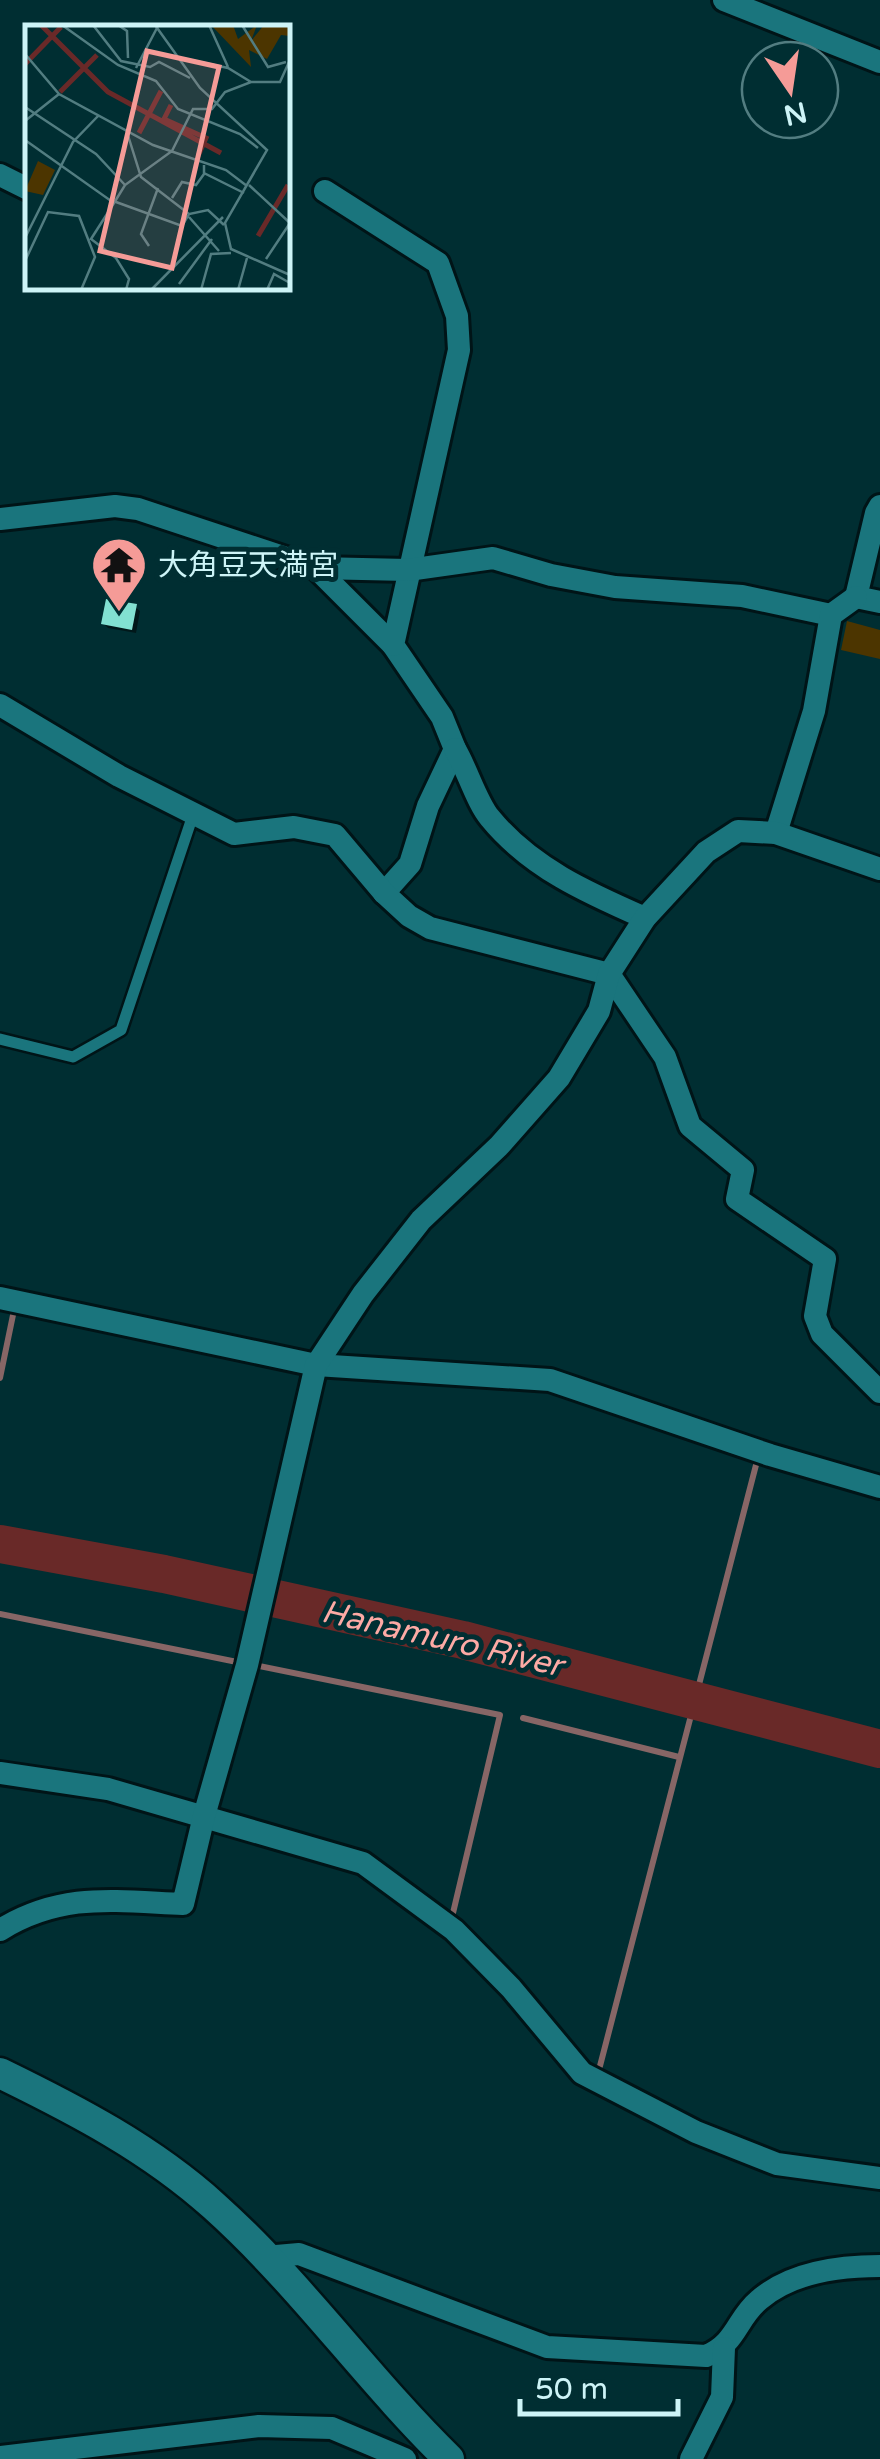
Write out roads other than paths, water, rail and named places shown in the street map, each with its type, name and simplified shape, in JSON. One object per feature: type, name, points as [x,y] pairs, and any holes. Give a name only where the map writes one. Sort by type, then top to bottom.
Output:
[{"type":"main road","points":[[0,2073],[83,2114],[138,2148],[212,2204],[449,2459]]},
{"type":"street","points":[[724,0],[880,62]]},
{"type":"street","points":[[0,175],[25,188]]},
{"type":"street","points":[[325,191],[438,263],[457,316],[459,350],[393,645]]},
{"type":"street","points":[[0,519],[114,506],[138,509],[316,568],[408,570],[493,558],[551,575],[614,586],[742,596],[831,615]]},
{"type":"street","points":[[776,833],[814,711],[831,615],[856,597],[880,506]]},
{"type":"street","points":[[316,568],[393,645],[442,717],[488,816],[534,860],[569,884],[645,918]]},
{"type":"street","points":[[856,597],[880,602]]},
{"type":"street","points":[[0,705],[193,815],[234,834],[294,827],[335,835],[384,893],[409,916],[430,928],[608,974],[665,1058],[690,1126],[743,1170],[737,1199],[826,1259],[815,1316],[822,1334],[880,1392]]},
{"type":"street","points":[[384,893],[410,864],[428,806],[455,749]]},
{"type":"street","points":[[0,1930],[28,1913],[87,1900],[183,1904],[247,1665],[316,1365],[363,1294],[421,1220],[500,1146],[559,1078],[599,1011],[608,974],[645,918],[706,852],[738,831],[776,833],[880,869]]},
{"type":"street","points":[[0,1298],[316,1365],[550,1380],[770,1455],[880,1487]]},
{"type":"street","points":[[0,1773],[108,1788],[362,1863],[454,1930],[511,1988],[582,2073],[696,2132],[776,2164],[880,2178]]},
{"type":"street","points":[[265,2257],[299,2254],[547,2347],[706,2356],[724,2348],[758,2300],[800,2276],[880,2266]]},
{"type":"street","points":[[692,2459],[722,2397],[724,2348]]},
{"type":"street","points":[[0,2457],[259,2426],[332,2428],[405,2459]]},
{"type":"lane","points":[[0,1039],[73,1056],[121,1030],[193,815]]},
{"type":"waterway","points":[[0,1378],[13,1315]]},
{"type":"waterway","points":[[600,2066],[756,1465]]},
{"type":"waterway","name":"Hanamuro River","points":[[0,1544],[164,1574],[463,1640],[880,1749]]},
{"type":"waterway","points":[[0,1614],[242,1663]]},
{"type":"waterway","points":[[254,1665],[500,1715],[453,1913]]},
{"type":"waterway","points":[[523,1718],[679,1757]]},
{"type":"place","name":"大角豆天満宮","points":[[119,614]]}]
